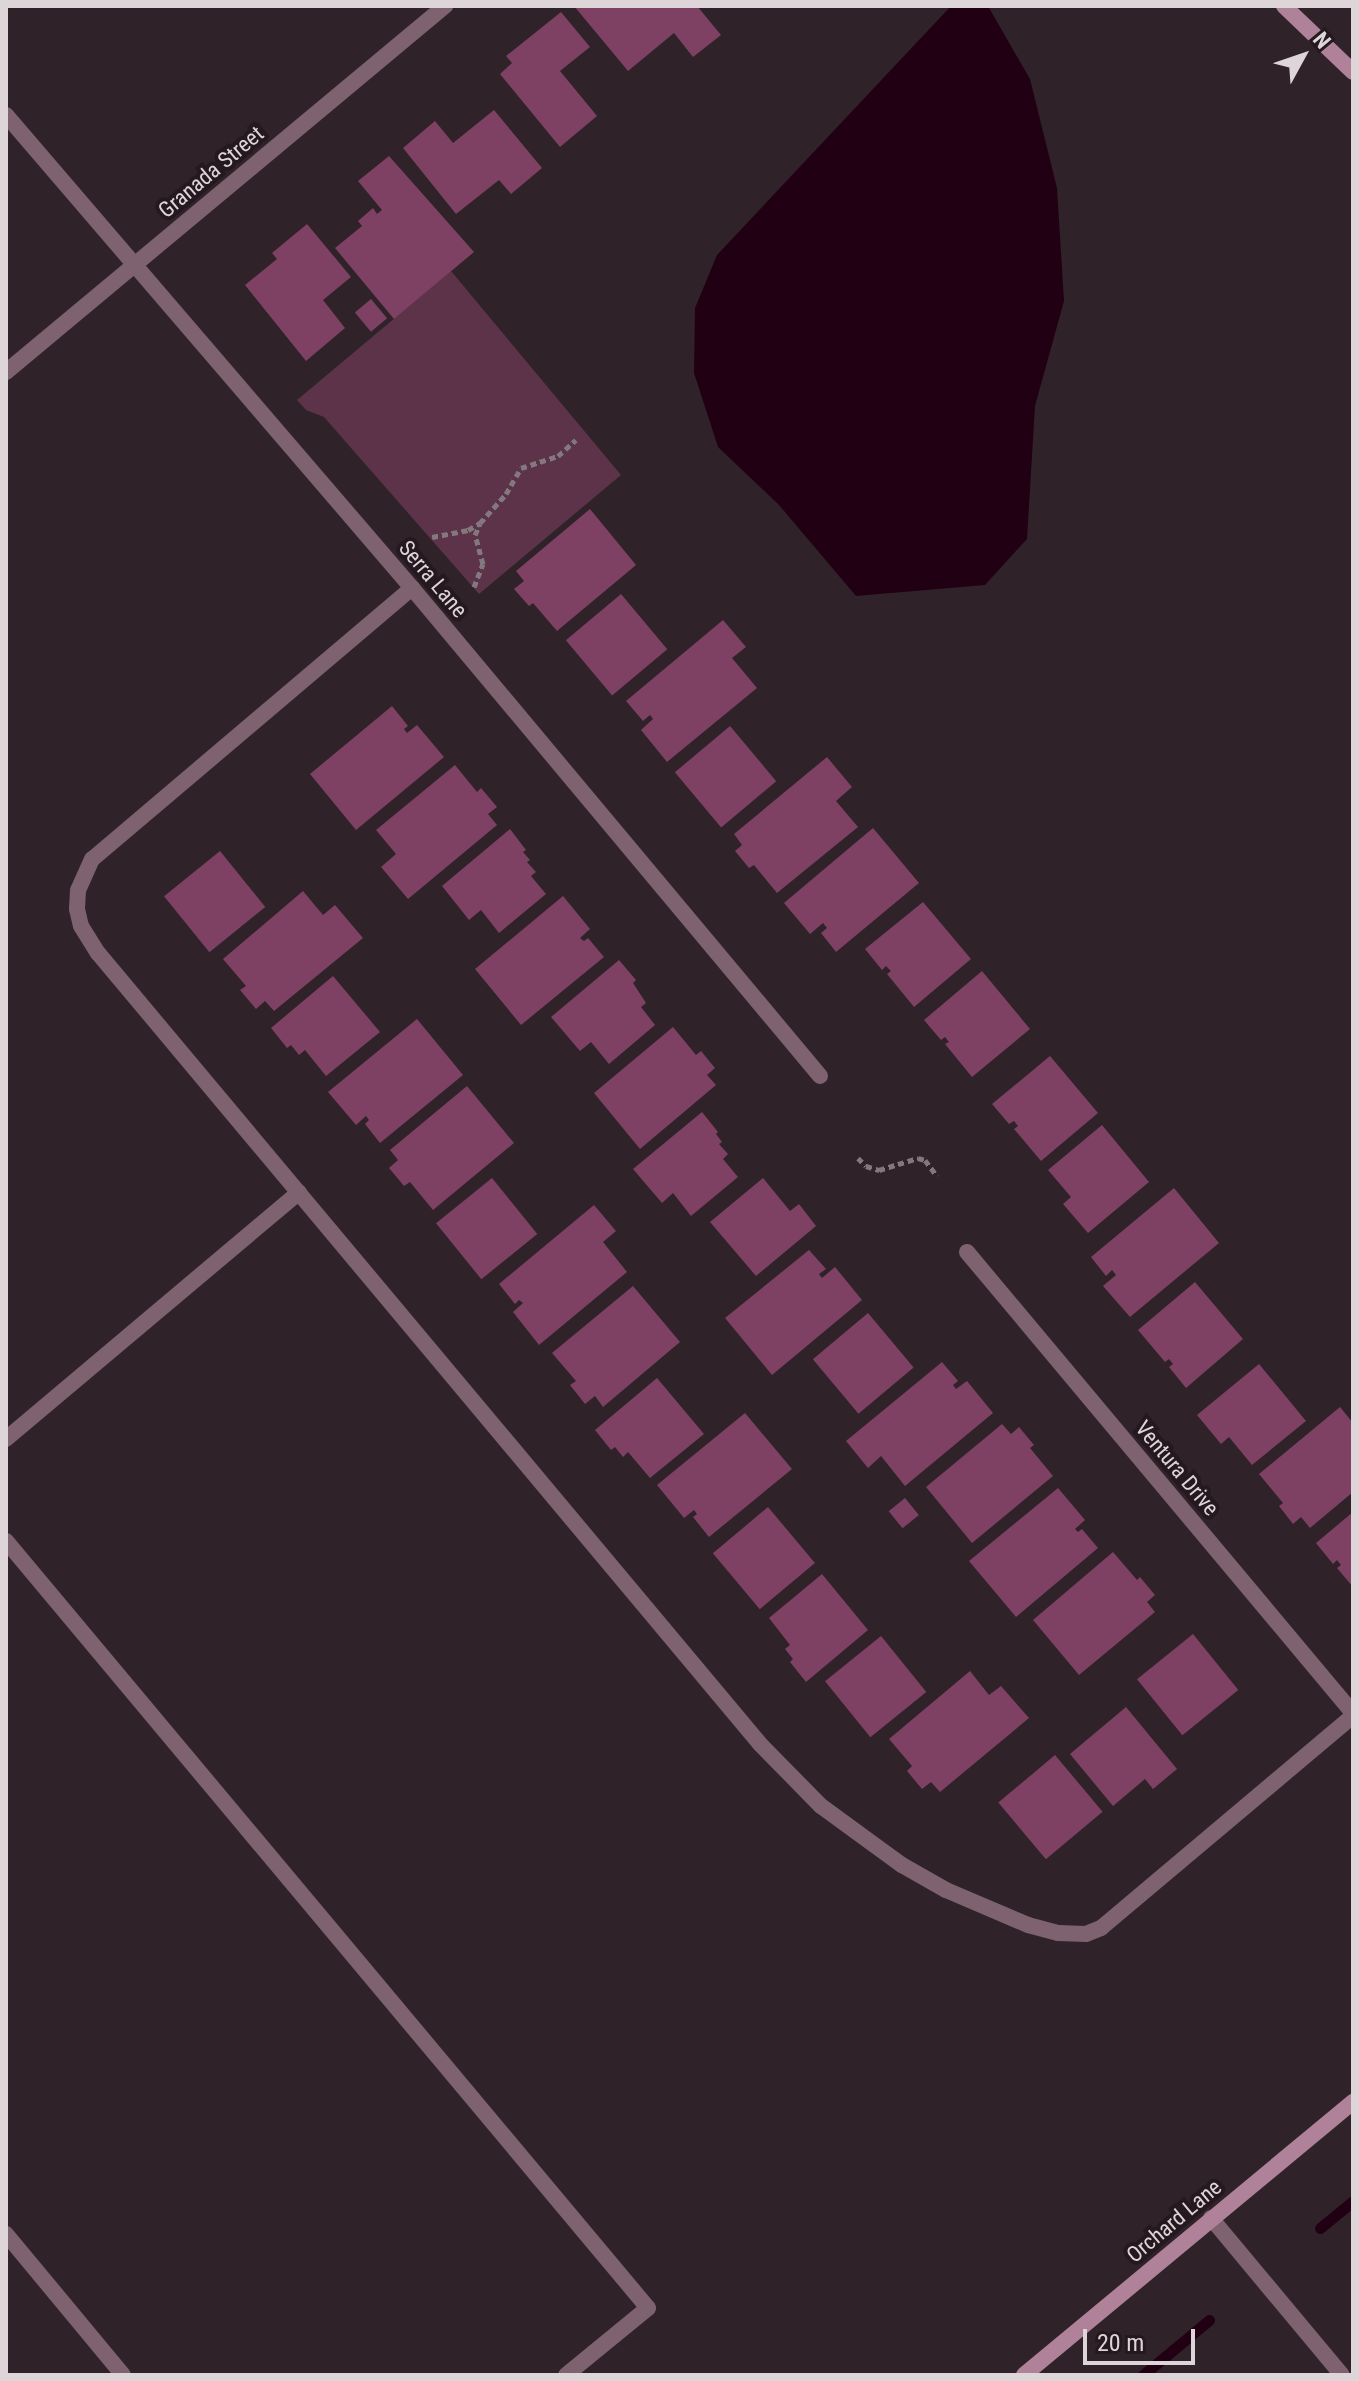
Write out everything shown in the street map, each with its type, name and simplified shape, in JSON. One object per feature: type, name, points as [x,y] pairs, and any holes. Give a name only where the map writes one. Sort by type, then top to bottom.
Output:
[{"type":"street","name":"Granada Street","points":[[6,372],[445,6]]},
{"type":"street","points":[[1284,6],[1353,72]]},
{"type":"street","name":"Serra Lane","points":[[6,115],[412,588],[820,1076]]},
{"type":"street","points":[[412,588],[105,846],[84,873],[78,890],[77,909],[88,940],[790,1779],[856,1834],[946,1890],[1028,1925],[1058,1933],[1086,1934],[1101,1928],[1353,1714]]},
{"type":"street","points":[[6,1439],[299,1192]]},
{"type":"street","name":"Ventura Drive","points":[[967,1252],[1353,1714]]},
{"type":"street","points":[[6,1541],[648,2308],[566,2375]]},
{"type":"street","name":"Orchard Lane","points":[[1024,2375],[1353,2102]]},
{"type":"street","points":[[1211,2218],[1342,2375]]},
{"type":"street","points":[[6,2234],[123,2375]]},
{"type":"path","points":[[474,587],[483,564],[475,535],[480,523],[506,494],[521,468],[533,461],[558,456],[576,440]]},
{"type":"path","points":[[432,537],[480,523]]},
{"type":"path","points":[[454,532],[470,537],[478,546]]},
{"type":"path","points":[[858,1158],[879,1170],[918,1158],[925,1160],[937,1176]]},
{"type":"shaded area","points":[[951,6],[988,6],[1030,79],[1057,188],[1064,301],[1035,406],[1027,539],[985,585],[856,596],[779,505],[718,447],[694,373],[695,308],[717,255]]},
{"type":"shaded area","points":[[451,271],[621,475],[479,594],[324,417],[306,410],[297,400]]},
{"type":"building","points":[[574,6],[697,6],[721,35],[693,57],[674,33],[628,71]]},
{"type":"building","points":[[561,12],[590,47],[560,71],[597,116],[560,147],[500,74],[512,63],[506,56]]},
{"type":"building","points":[[494,110],[542,168],[511,194],[499,180],[456,214],[403,148],[435,121],[453,143]]},
{"type":"building","points":[[389,156],[474,252],[394,319],[335,248],[362,226],[358,221],[373,208],[377,214],[382,210],[358,181]]},
{"type":"building","points":[[307,224],[351,277],[323,300],[345,328],[306,361],[245,285],[277,259],[272,253]]},
{"type":"building","points":[[371,299],[387,318],[371,332],[355,312]]},
{"type":"building","points":[[590,509],[636,565],[557,631],[533,603],[529,606],[514,589],[524,581],[516,571]]},
{"type":"building","points":[[621,594],[667,649],[612,695],[566,640]]},
{"type":"building","points":[[723,620],[746,647],[732,658],[757,688],[667,762],[641,730],[653,719],[650,715],[643,721],[626,701]]},
{"type":"building","points":[[392,706],[408,726],[404,729],[407,733],[417,725],[444,757],[356,830],[310,774]]},
{"type":"building","points":[[730,726],[776,781],[721,827],[675,772]]},
{"type":"building","points":[[827,757],[852,787],[836,801],[858,827],[777,893],[754,865],[749,868],[735,851],[742,845],[734,834]]},
{"type":"building","points":[[455,765],[477,792],[481,788],[497,807],[488,814],[497,825],[408,899],[381,867],[396,854],[376,830]]},
{"type":"building","points":[[873,828],[919,883],[836,952],[821,933],[827,928],[823,923],[810,934],[784,903]]},
{"type":"building","points":[[510,829],[526,850],[523,852],[530,860],[527,862],[536,872],[531,876],[546,894],[499,933],[481,910],[469,920],[442,886]]},
{"type":"building","points":[[220,851],[265,907],[209,952],[164,896]]},
{"type":"building","points":[[303,891],[323,915],[335,905],[363,938],[274,1011],[265,1001],[256,1009],[240,990],[246,986],[223,959]]},
{"type":"building","points":[[563,896],[590,929],[580,938],[584,941],[588,938],[604,957],[521,1025],[475,969]]},
{"type":"building","points":[[923,902],[971,959],[914,1007],[887,974],[891,971],[886,966],[882,970],[865,949]]},
{"type":"building","points":[[619,960],[636,980],[633,983],[646,1003],[641,1007],[655,1025],[609,1064],[591,1042],[580,1051],[551,1017]]},
{"type":"building","points":[[982,971],[1030,1029],[972,1077],[945,1044],[949,1042],[945,1037],[941,1040],[924,1020]]},
{"type":"building","points":[[333,976],[380,1032],[326,1076],[305,1050],[299,1055],[291,1045],[287,1048],[271,1028]]},
{"type":"building","points":[[417,1019],[463,1075],[380,1143],[365,1124],[369,1120],[366,1116],[356,1125],[328,1092]]},
{"type":"building","points":[[673,1027],[696,1055],[701,1051],[715,1068],[707,1075],[716,1085],[640,1149],[594,1093]]},
{"type":"building","points":[[1050,1056],[1098,1113],[1041,1161],[1014,1129],[1018,1126],[1014,1121],[1009,1124],[992,1104]]},
{"type":"building","points":[[467,1086],[514,1143],[433,1210],[410,1182],[404,1186],[389,1168],[398,1160],[390,1150]]},
{"type":"building","points":[[702,1112],[718,1132],[716,1134],[722,1142],[719,1144],[728,1154],[723,1159],[738,1177],[691,1216],[673,1193],[662,1203],[633,1169]]},
{"type":"building","points":[[1102,1125],[1149,1182],[1088,1233],[1063,1204],[1071,1197],[1048,1170]]},
{"type":"building","points":[[492,1178],[537,1234],[481,1279],[436,1223]]},
{"type":"building","points":[[763,1178],[790,1211],[799,1204],[816,1226],[756,1276],[710,1222]]},
{"type":"building","points":[[1174,1188],[1219,1243],[1130,1317],[1103,1286],[1116,1275],[1112,1270],[1106,1276],[1091,1257]]},
{"type":"building","points":[[594,1205],[616,1231],[603,1242],[627,1272],[539,1345],[513,1312],[523,1303],[519,1300],[515,1304],[499,1284]]},
{"type":"building","points":[[809,1250],[826,1269],[819,1274],[822,1278],[835,1267],[862,1300],[772,1375],[725,1318]]},
{"type":"building","points":[[1195,1282],[1243,1339],[1186,1388],[1169,1367],[1173,1364],[1169,1359],[1165,1362],[1138,1330]]},
{"type":"building","points":[[633,1286],[680,1342],[603,1407],[595,1396],[585,1404],[570,1385],[576,1381],[552,1353]]},
{"type":"building","points":[[868,1313],[914,1367],[858,1414],[813,1359]]},
{"type":"building","points":[[942,1362],[958,1381],[953,1385],[956,1389],[967,1381],[993,1413],[905,1486],[881,1456],[868,1468],[846,1441]]},
{"type":"building","points":[[1259,1364],[1306,1421],[1252,1465],[1229,1437],[1221,1444],[1197,1415]]},
{"type":"building","points":[[657,1378],[704,1434],[650,1478],[628,1452],[623,1457],[615,1447],[611,1450],[595,1430]]},
{"type":"building","points":[[1340,1407],[1353,1423],[1353,1492],[1310,1528],[1301,1517],[1293,1524],[1279,1506],[1283,1503],[1259,1474]]},
{"type":"building","points":[[745,1413],[792,1469],[709,1537],[693,1517],[697,1514],[694,1510],[684,1518],[657,1485]]},
{"type":"building","points":[[1002,1424],[1011,1434],[1019,1427],[1034,1445],[1030,1448],[1053,1476],[972,1543],[926,1487]]},
{"type":"building","points":[[1058,1488],[1085,1520],[1075,1529],[1078,1532],[1082,1529],[1098,1548],[1016,1617],[969,1561]]},
{"type":"building","points":[[905,1498],[919,1515],[903,1528],[889,1511]]},
{"type":"building","points":[[768,1507],[815,1563],[760,1609],[713,1553]]},
{"type":"building","points":[[1353,1512],[1353,1587],[1337,1568],[1341,1565],[1337,1560],[1333,1564],[1316,1543]]},
{"type":"building","points":[[1113,1552],[1155,1595],[1147,1602],[1155,1612],[1079,1675],[1033,1620]]},
{"type":"building","points":[[822,1574],[868,1630],[806,1682],[790,1662],[793,1659],[785,1649],[790,1645],[769,1618]]},
{"type":"building","points":[[1193,1634],[1238,1690],[1182,1735],[1137,1679]]},
{"type":"building","points":[[881,1636],[926,1692],[870,1737],[825,1681]]},
{"type":"building","points":[[970,1671],[989,1695],[1001,1686],[1029,1718],[940,1792],[931,1782],[922,1789],[907,1771],[912,1766],[889,1739]]},
{"type":"building","points":[[1126,1707],[1177,1769],[1153,1789],[1145,1779],[1113,1806],[1070,1754]]},
{"type":"building","points":[[1055,1755],[1103,1812],[1046,1859],[998,1803]]},
{"type":"waterway","points":[[1320,2228],[1353,2201]]},
{"type":"waterway","points":[[1143,2375],[1209,2320]]}]
